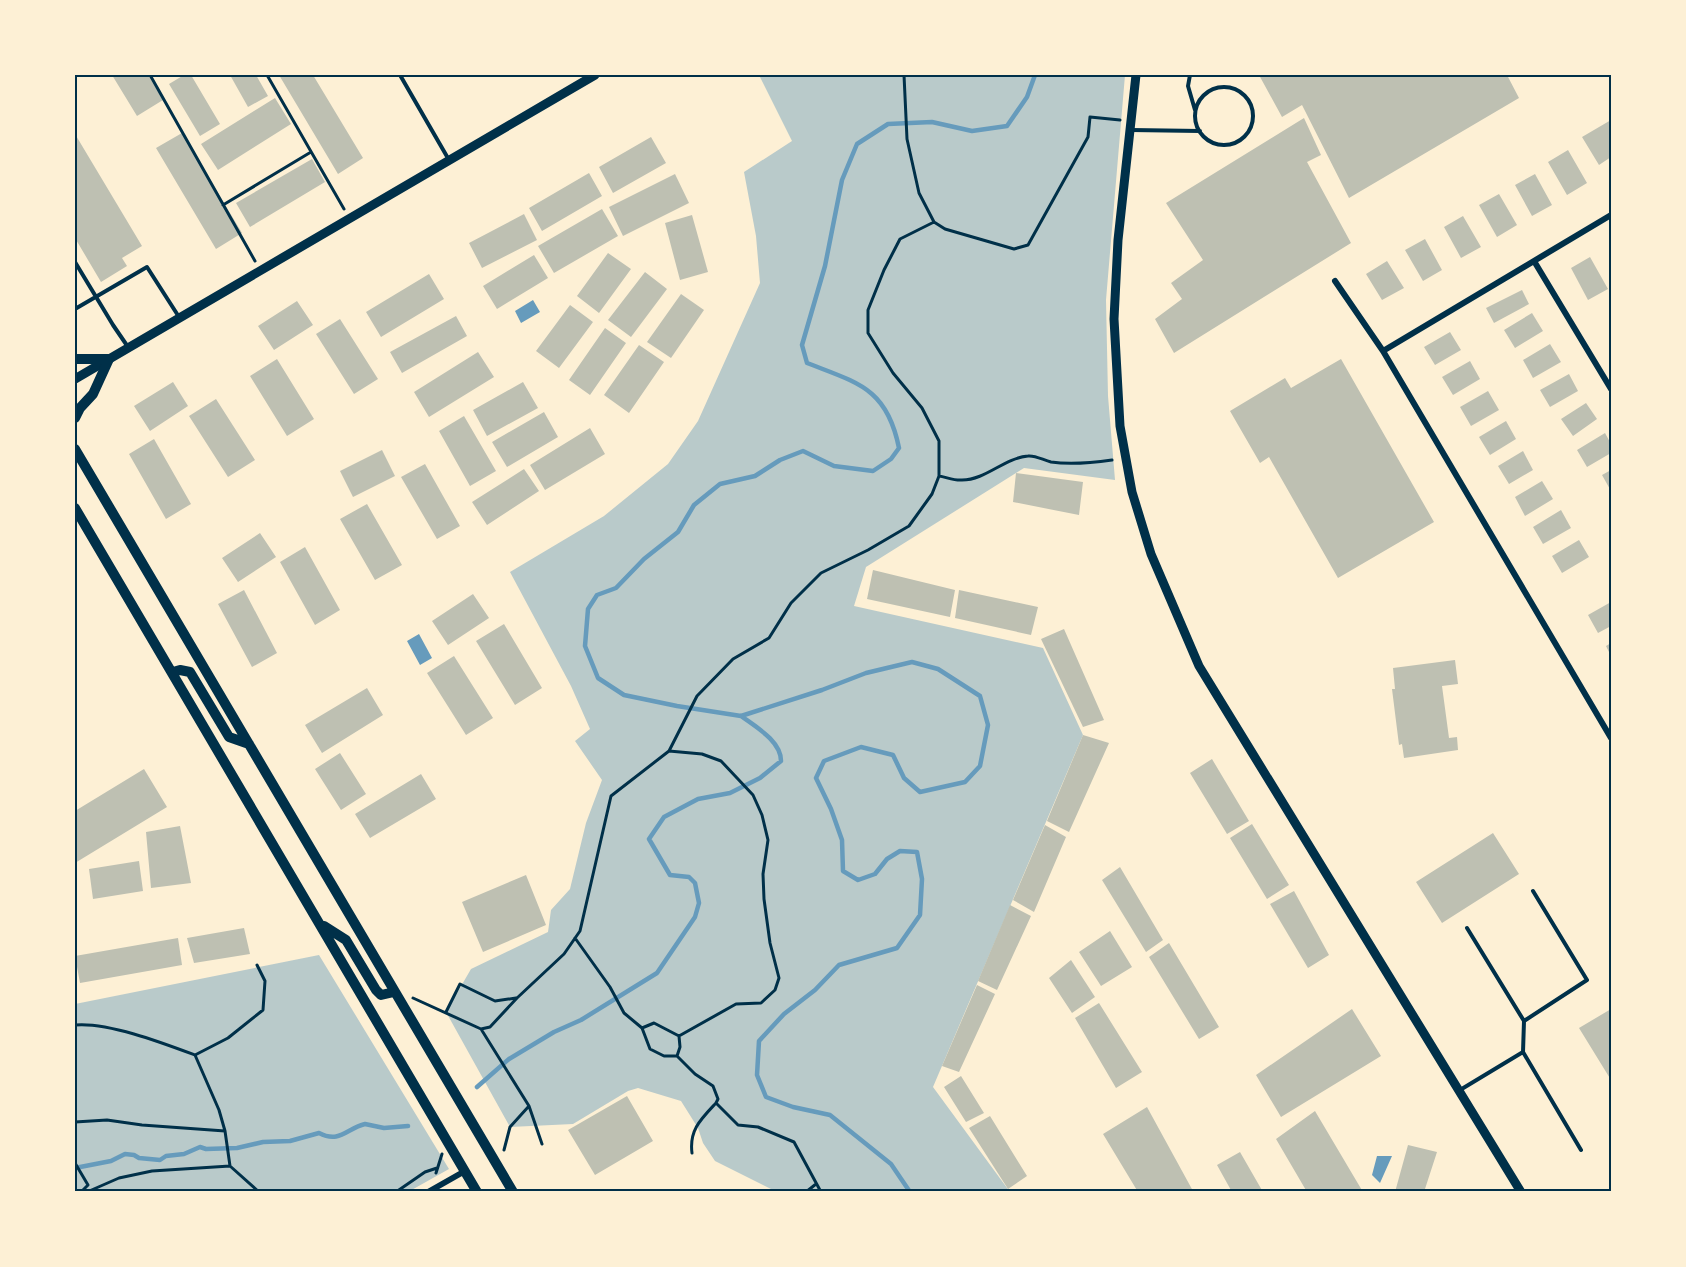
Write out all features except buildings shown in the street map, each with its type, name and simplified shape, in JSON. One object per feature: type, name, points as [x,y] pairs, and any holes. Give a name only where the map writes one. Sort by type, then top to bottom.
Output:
[{"type":"main road","points":[[75,359],[109,358],[93,394],[80,408],[75,418]]},
{"type":"main road","points":[[75,441],[77,453],[513,1192]]},
{"type":"main road","points":[[75,508],[477,1192]]},
{"type":"main road","points":[[173,672],[180,670],[190,672],[229,738],[249,744]]},
{"type":"main road","points":[[321,924],[346,940],[381,995],[394,992]]},
{"type":"street","points":[[75,379],[595,75]]},
{"type":"street","points":[[1136,75],[1118,240],[1114,320],[1120,426],[1132,492],[1151,554],[1199,666],[1521,1192]]},
{"type":"street","points":[[1383,351],[1611,214]]},
{"type":"street","points":[[1534,261],[1611,389]]},
{"type":"street","points":[[1335,281],[1383,351],[1611,738]]},
{"type":"street","points":[[428,1192],[465,1171]]},
{"type":"lane","points":[[400,75],[450,161]]},
{"type":"lane","points":[[1190,75],[1188,86],[1196,110]]},
{"type":"lane","points":[[1232,88],[1247,99],[1253,117],[1246,135],[1239,141],[1221,145],[1203,137],[1195,120],[1196,110],[1199,101],[1213,89],[1232,88]]},
{"type":"lane","points":[[1131,125],[1200,131]]},
{"type":"lane","points":[[75,262],[128,347]]},
{"type":"lane","points":[[75,309],[147,267],[180,318]]},
{"type":"lane","points":[[1524,1021],[1587,980],[1533,891]]},
{"type":"lane","points":[[1467,928],[1524,1021],[1523,1052],[1581,1150]]},
{"type":"lane","points":[[1459,1090],[1523,1052]]},
{"type":"path","points":[[150,75],[260,271]]},
{"type":"path","points":[[267,75],[349,219]]},
{"type":"path","points":[[904,75],[907,139],[919,193],[934,222],[945,229],[1014,249],[1028,244],[1088,137],[1090,117],[1131,125]]},
{"type":"path","points":[[223,205],[311,152]]},
{"type":"path","points":[[481,1029],[490,1027],[564,954],[580,931],[611,796],[669,751],[697,696],[733,659],[769,638],[791,603],[821,573],[868,550],[909,526],[932,494],[939,476],[939,441],[922,408],[893,373],[868,333],[868,310],[884,270],[900,239],[934,222]]},
{"type":"path","points":[[939,476],[963,481],[989,472],[1004,463],[1030,455],[1047,461],[1069,464],[1112,460]]},
{"type":"path","points":[[669,751],[702,754],[721,761],[753,795],[762,815],[768,840],[763,874],[764,899],[770,944],[779,978],[775,990],[761,1003],[736,1004],[680,1036]]},
{"type":"path","points":[[575,938],[611,989],[624,1013],[642,1028],[650,1049],[664,1056],[677,1056],[695,1074],[713,1086],[718,1099],[696,1125],[690,1142],[692,1153]]},
{"type":"path","points":[[75,1025],[88,1024],[131,1034],[195,1055],[228,1038],[263,1010],[265,981],[257,964]]},
{"type":"path","points":[[446,1012],[460,984],[495,1001],[517,998]]},
{"type":"path","points":[[411,997],[481,1029],[529,1106],[542,1144]]},
{"type":"path","points":[[642,1028],[654,1023],[680,1036]]},
{"type":"path","points":[[677,1056],[680,1036]]},
{"type":"path","points":[[195,1055],[219,1110],[225,1131],[230,1166],[259,1192]]},
{"type":"path","points":[[716,1103],[738,1125],[758,1127],[794,1142],[821,1192]]},
{"type":"path","points":[[504,1150],[510,1127],[529,1106]]},
{"type":"path","points":[[75,1122],[107,1120],[225,1131]]},
{"type":"path","points":[[396,1192],[425,1172],[437,1170],[443,1151],[450,1147]]},
{"type":"path","points":[[75,1163],[88,1185],[81,1192]]},
{"type":"path","points":[[87,1192],[119,1178],[152,1171],[230,1166]]},
{"type":"path","points":[[806,1192],[816,1184]]},
{"type":"shaded area","points":[[759,75],[1125,75],[1106,300],[1108,396],[1115,480],[1024,468],[866,567],[854,606],[1043,648],[1083,735],[933,1087],[1010,1192],[777,1192],[715,1161],[681,1101],[638,1088],[628,1091],[573,1124],[510,1127],[446,1012],[471,969],[548,932],[551,910],[570,889],[586,823],[602,780],[575,741],[590,729],[571,686],[510,572],[604,516],[668,464],[698,421],[760,283],[756,236],[744,172],[792,141]]},
{"type":"shaded area","points":[[319,955],[449,1169],[408,1192],[75,1192],[75,1004]]},
{"type":"water","points":[[533,300],[540,312],[521,323],[515,311]]},
{"type":"water","points":[[419,634],[432,658],[420,665],[407,641]]},
{"type":"water","points":[[1377,1156],[1392,1156],[1380,1183],[1372,1175]]},
{"type":"waterway","points":[[910,1192],[891,1164],[830,1115],[793,1107],[766,1097],[757,1075],[759,1041],[784,1014],[815,990],[839,965],[897,948],[920,915],[922,879],[917,852],[900,851],[887,859],[875,874],[858,880],[843,871],[842,840],[831,809],[816,778],[824,761],[861,747],[893,755],[904,778],[920,792],[965,782],[980,766],[988,725],[980,696],[938,669],[912,662],[866,673],[741,716],[624,695],[598,678],[585,646],[588,609],[597,595],[616,588],[644,559],[678,532],[694,505],[720,484],[755,476],[780,460],[803,451],[834,466],[873,471],[891,459],[899,448],[894,428],[887,412],[878,400],[855,383],[807,363],[802,345],[825,266],[842,180],[857,144],[888,124],[932,122],[972,131],[1007,126],[1027,97],[1035,75]]},
{"type":"waterway","points":[[477,1087],[509,1059],[554,1032],[581,1020],[657,973],[695,917],[699,903],[695,883],[689,877],[670,875],[649,839],[664,817],[698,799],[730,793],[760,778],[781,761],[777,747],[772,741],[741,716]]},
{"type":"waterway","points":[[75,1168],[111,1161],[125,1154],[160,1160],[166,1156],[184,1154],[200,1147],[206,1149],[237,1148],[263,1142],[290,1141],[319,1133],[333,1137],[365,1124],[384,1128],[408,1126]]}]
